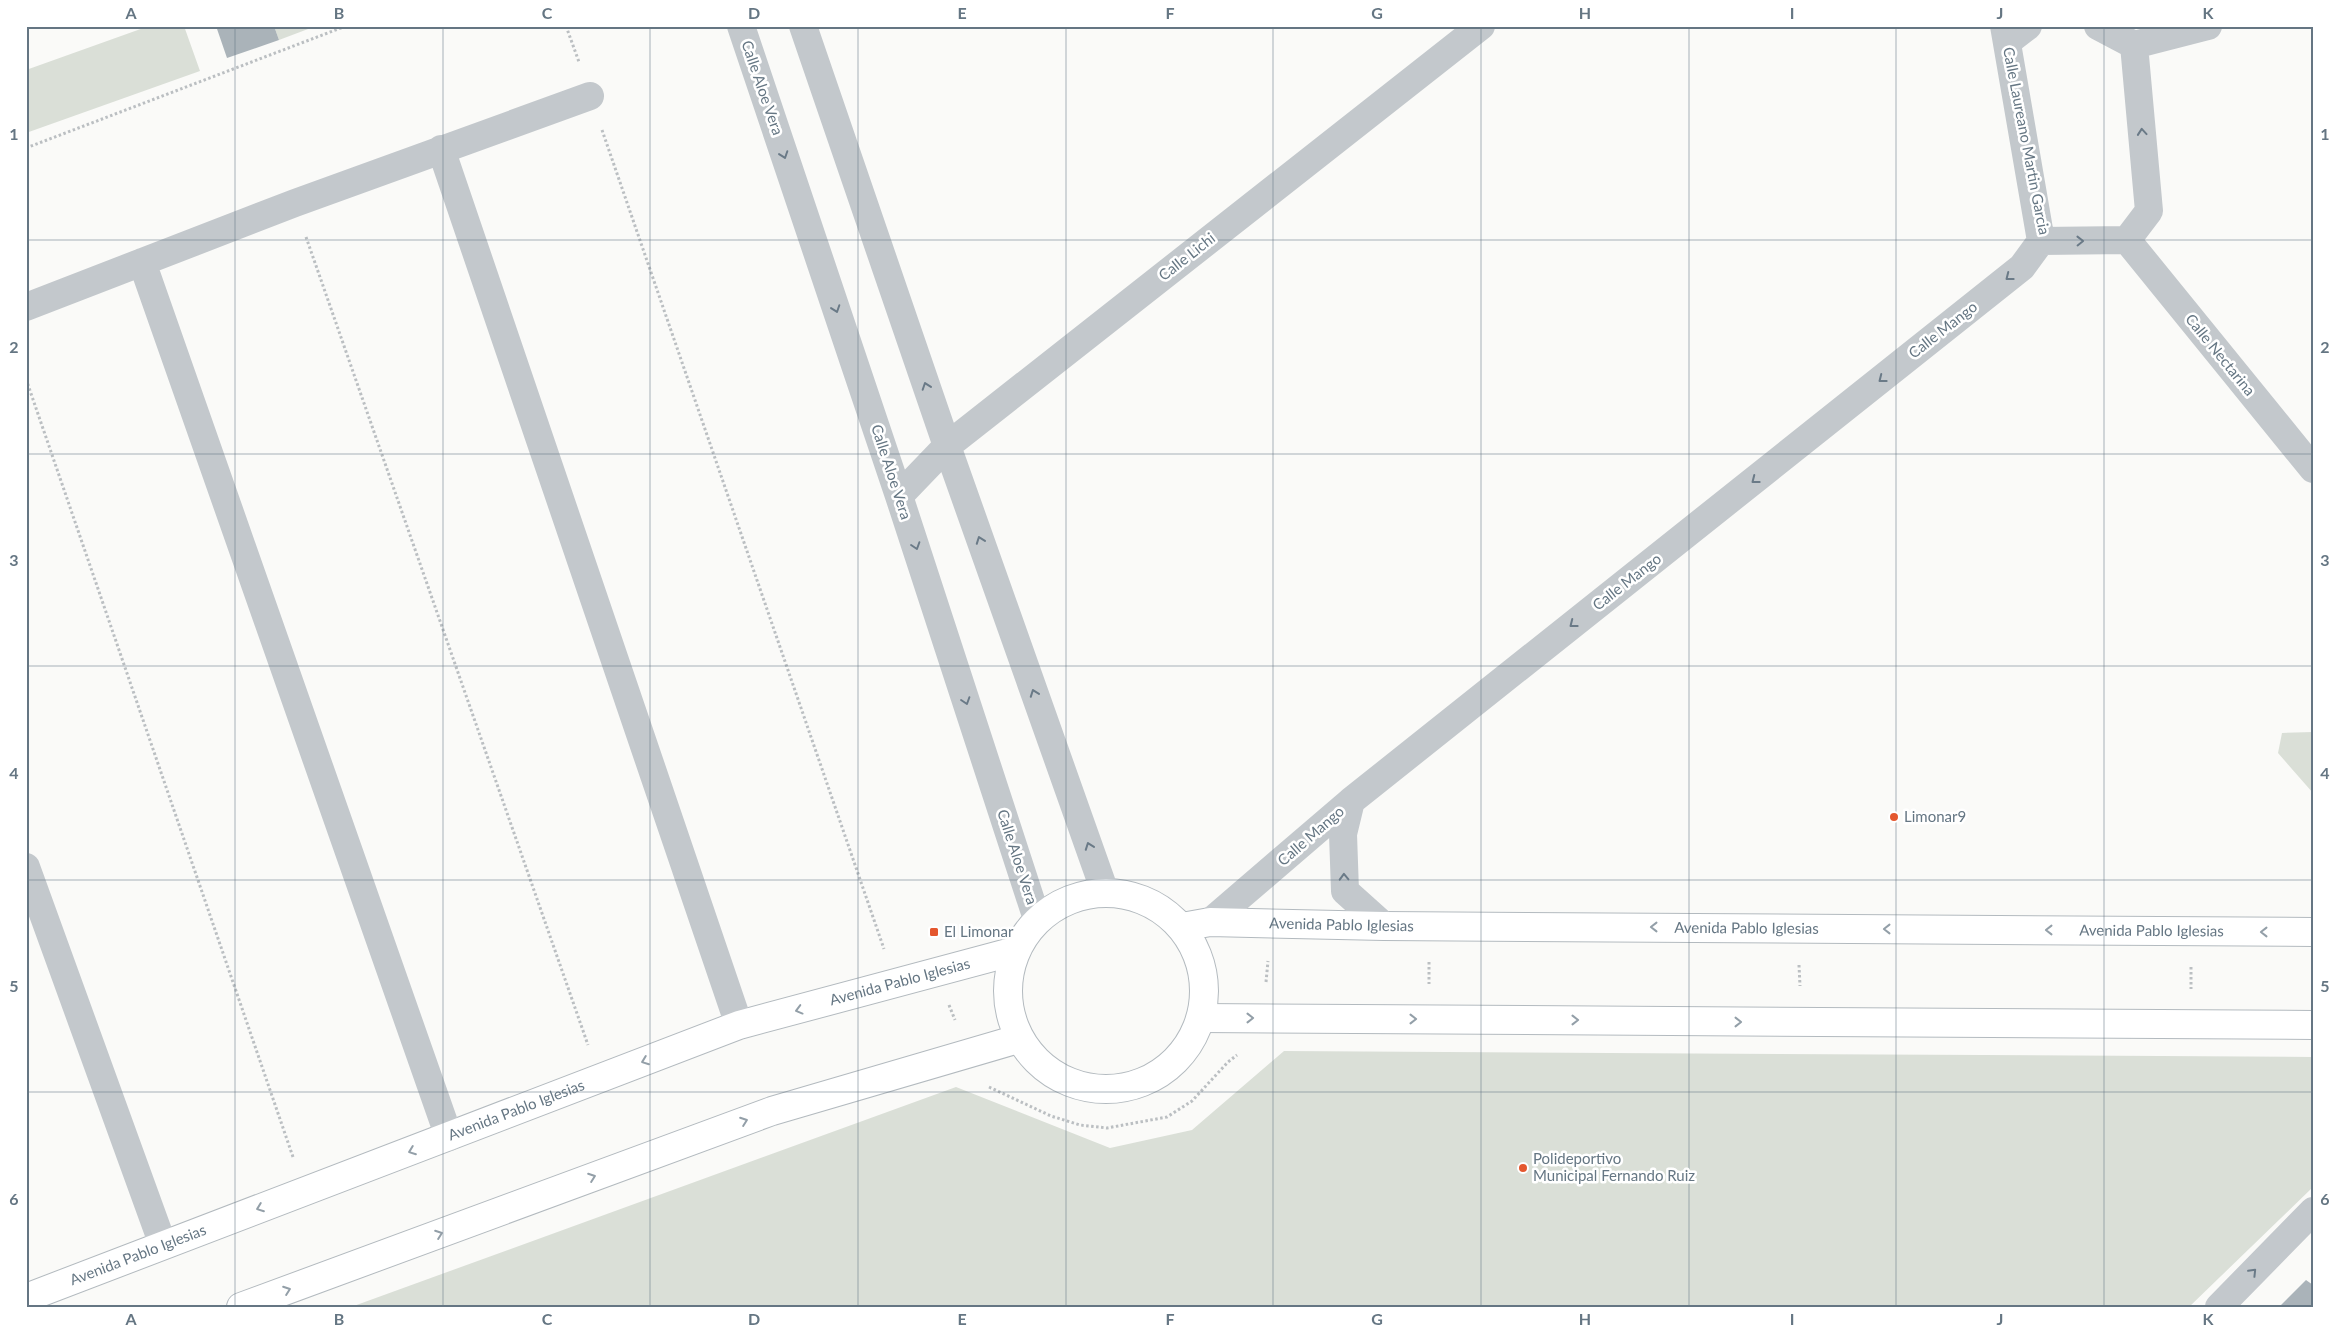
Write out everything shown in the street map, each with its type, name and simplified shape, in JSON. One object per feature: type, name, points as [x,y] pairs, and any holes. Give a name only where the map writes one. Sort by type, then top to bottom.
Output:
[{"type":"street","name":"Calle Aloe Vera","points":[[741,26],[899,496],[1037,919]]},
{"type":"street","points":[[803,26],[947,446],[1105,892]]},
{"type":"street","points":[[2098,26],[2134,45],[2208,26]]},
{"type":"street","name":"Calle Lichi","points":[[899,496],[947,446],[1467,30]]},
{"type":"street","name":"Calle Laureano Martin Garcia","points":[[2013,31],[2041,241],[2127,240]]},
{"type":"street","points":[[2127,240],[2149,211],[2134,45]]},
{"type":"street","points":[[26,307],[295,203],[590,96]]},
{"type":"street","points":[[441,149],[739,1026]]},
{"type":"street","name":"Calle Nectarina","points":[[2127,240],[2313,469]]},
{"type":"street","name":"Calle Mango","points":[[1210,922],[1351,801],[2022,267],[2041,241]]},
{"type":"street","points":[[142,262],[449,1137]]},
{"type":"street","points":[[1351,801],[1343,834],[1345,891],[1384,926]]},
{"type":"street","points":[[26,867],[163,1246]]},
{"type":"street","points":[[1105,892],[1148,901],[1182,927],[1203,970],[1201,1018],[1184,1053],[1154,1078],[1117,1090],[1078,1087],[1044,1068],[1018,1039],[1006,995],[1015,951],[1037,919],[1068,899],[1105,892]]},
{"type":"street","name":"Avenida Pablo Iglesias","points":[[1182,927],[1210,922],[1384,926],[2313,932]]},
{"type":"street","name":"Avenida Pablo Iglesias","points":[[26,1298],[739,1026],[896,985],[1015,951]]},
{"type":"street","points":[[1201,1018],[2313,1025]]},
{"type":"street","points":[[241,1307],[772,1111],[1018,1039]]},
{"type":"street","points":[[2219,1307],[2313,1211]]},
{"type":"path","points":[[26,148],[346,26]]},
{"type":"path","points":[[566,26],[896,985]]},
{"type":"path","points":[[295,203],[600,1079]]},
{"type":"path","points":[[26,379],[305,1191]]},
{"type":"path","points":[[1428,926],[1430,1019]]},
{"type":"path","points":[[1798,928],[1800,1022]]},
{"type":"path","points":[[2191,931],[2192,1024]]},
{"type":"shaded area","points":[[149,26],[184,26],[200,71],[26,133],[26,70]]},
{"type":"shaded area","points":[[274,26],[316,26],[279,40]]},
{"type":"shaded area","points":[[2313,732],[2313,793],[2278,753],[2282,733]]},
{"type":"shaded area","name":"Polideportivo Municipal Fernando Ruiz","points":[[1284,1051],[2313,1057],[2313,1187],[2189,1307],[351,1307],[956,1087],[1110,1148],[1192,1130]]},
{"type":"building","points":[[216,26],[274,26],[279,40],[227,58]]},
{"type":"building","points":[[2306,1280],[2313,1285],[2313,1307],[2279,1307]]},
{"type":"place","name":"Limonar9","points":[[1894,817]]},
{"type":"place","name":"El Limonar","points":[[934,932]]},
{"type":"place","name":"Polideportivo Municipal Fernando Ruiz","points":[[1523,1168]]}]
